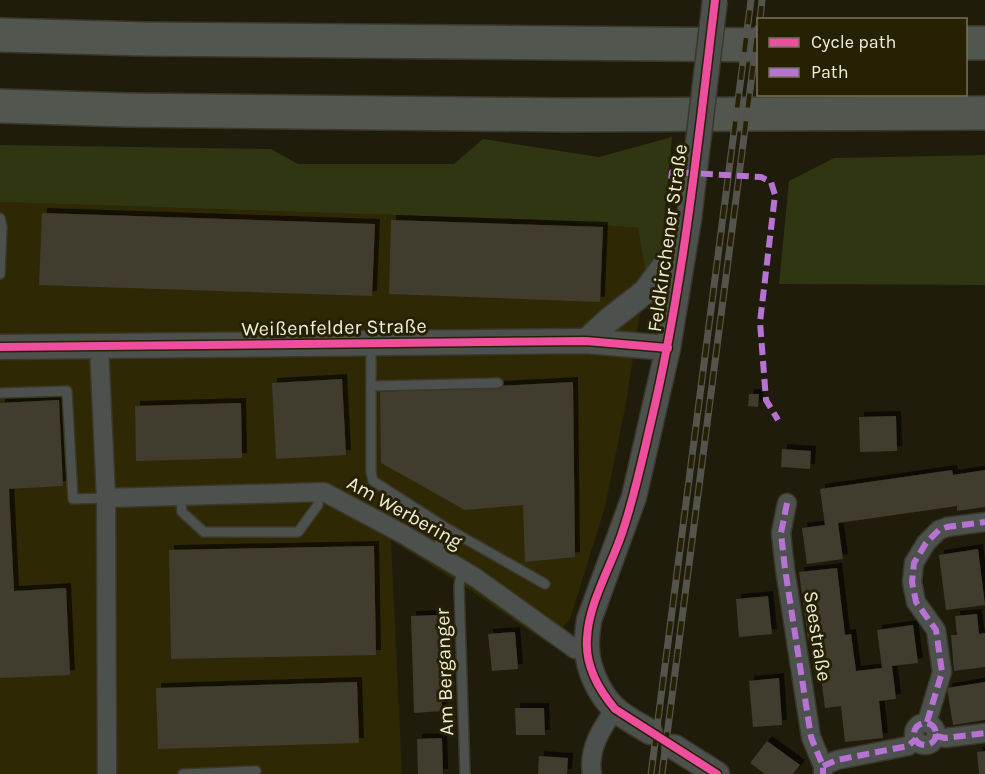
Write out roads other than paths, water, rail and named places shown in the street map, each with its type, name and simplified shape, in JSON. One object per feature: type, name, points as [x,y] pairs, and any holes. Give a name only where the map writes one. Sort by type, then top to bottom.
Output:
[{"type":"highway","points":[[0,35],[144,39],[757,45]]},
{"type":"highway","points":[[967,43],[985,43]]},
{"type":"highway","points":[[0,106],[128,110],[564,115],[985,113]]},
{"type":"street","name":"Feldkirchener Straße","points":[[650,732],[615,709],[603,695],[586,650],[589,620],[634,497],[668,348],[689,219],[715,0]]},
{"type":"street","name":"Feldkirchener Straße","points":[[586,341],[645,292],[670,258],[689,219]]},
{"type":"street","name":"Weißenfelder Straße","points":[[0,347],[586,341],[668,348]]},
{"type":"street","points":[[99,346],[106,498],[107,774]]},
{"type":"street","name":"Am Werbering","points":[[106,498],[324,492],[404,534],[462,570],[575,649],[586,650]]},
{"type":"street","name":"Seestraße","points":[[787,503],[782,533],[785,569],[810,737],[823,770]]},
{"type":"street","points":[[823,770],[837,760],[908,746],[916,739],[924,745],[930,744],[942,672],[936,630],[916,602],[912,582],[914,563],[926,543],[939,530],[985,522]]},
{"type":"street","points":[[592,774],[590,761],[595,742],[615,709]]},
{"type":"street","points":[[932,729],[945,738],[985,732]]},
{"type":"street","points":[[674,747],[717,774]]},
{"type":"lane","points":[[0,218],[0,274]]},
{"type":"lane","points":[[371,343],[371,472],[373,481],[448,530],[545,584]]},
{"type":"lane","points":[[371,386],[498,383]]},
{"type":"lane","points":[[0,393],[67,391],[73,499],[106,498]]},
{"type":"lane","points":[[180,496],[182,512],[204,532],[298,532],[318,505],[318,493]]},
{"type":"lane","points":[[434,553],[448,530]]},
{"type":"lane","name":"Am Berganger","points":[[462,570],[459,586],[465,774]]},
{"type":"lane","points":[[183,774],[256,771]]},
{"type":"railway","points":[[651,774],[751,0]]},
{"type":"railway","points":[[760,18],[762,0]]},
{"type":"railway","points":[[662,774],[757,36]]}]
